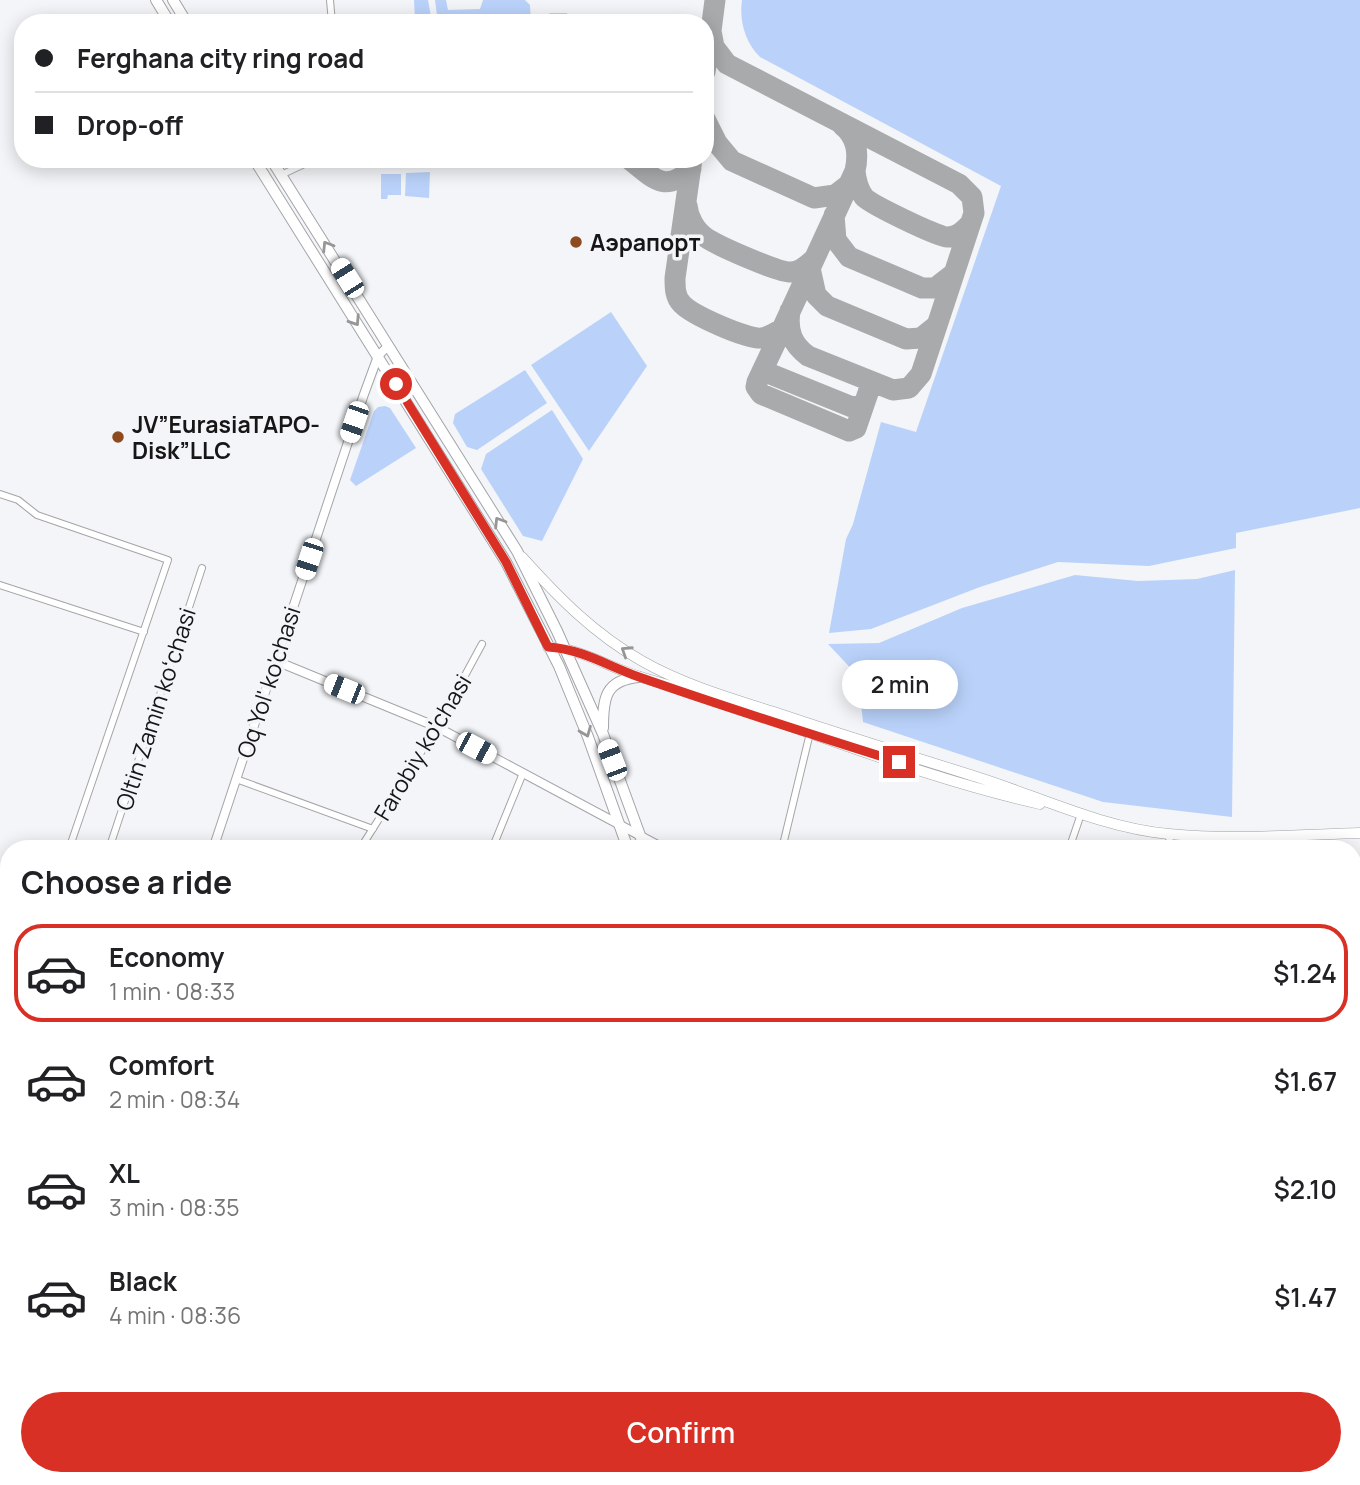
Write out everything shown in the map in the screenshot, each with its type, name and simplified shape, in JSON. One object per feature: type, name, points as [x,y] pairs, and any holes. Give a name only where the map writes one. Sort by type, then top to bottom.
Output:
[{"type":"highway","points":[[260,168],[506,562],[559,666],[625,840]]},
{"type":"highway","points":[[277,168],[517,551],[603,734],[642,840]]},
{"type":"highway","points":[[603,734],[603,711],[606,694],[611,686],[627,678],[639,677]]},
{"type":"main road","points":[[517,551],[562,601],[618,646],[666,674],[716,693],[1006,786],[1081,814]]},
{"type":"main road","points":[[548,647],[564,648],[596,658],[639,677],[1004,796],[1134,828],[1168,834],[1218,837],[1360,834]]},
{"type":"street","points":[[281,175],[296,168]]},
{"type":"street","points":[[378,356],[388,346]]},
{"type":"street","name":"Oq Yol' ko'chasi","points":[[216,840],[378,356]]},
{"type":"street","points":[[0,494],[18,500],[37,515],[168,560],[72,840]]},
{"type":"street","name":"Oltin Zamin koʻchasi","points":[[112,840],[202,568]]},
{"type":"street","points":[[0,585],[144,632]]},
{"type":"street","name":"Farobiy ko'chasi","points":[[366,840],[437,727],[482,644]]},
{"type":"street","points":[[275,662],[437,727],[647,840]]},
{"type":"street","points":[[784,840],[810,733]]},
{"type":"street","points":[[496,840],[523,773]]},
{"type":"street","points":[[236,779],[373,829]]},
{"type":"street","points":[[1072,840],[1081,814]]},
{"type":"street","points":[[1168,834],[1170,840]]},
{"type":"shaded area","points":[[414,0],[428,0],[430,14],[415,14]]},
{"type":"shaded area","points":[[435,0],[446,0],[448,10],[480,9],[483,0],[525,0],[530,5],[530,14],[437,14]]},
{"type":"shaded area","points":[[742,0],[1360,0],[1360,508],[1236,533],[1236,548],[1149,566],[1058,562],[980,587],[871,629],[829,633],[846,539],[853,524],[881,422],[916,432],[1001,186],[760,57],[750,45],[744,31]]},
{"type":"shaded area","points":[[430,172],[429,198],[405,196],[406,173]]},
{"type":"shaded area","points":[[381,174],[401,174],[401,195],[388,195],[387,199],[381,199]]},
{"type":"shaded area","points":[[611,312],[647,366],[589,451],[531,365]]},
{"type":"shaded area","points":[[525,370],[547,403],[477,450],[467,447],[453,423],[455,414]]},
{"type":"shaded area","points":[[385,406],[390,408],[416,448],[356,486],[350,480],[374,411]]},
{"type":"shaded area","points":[[552,410],[583,459],[542,541],[523,536],[481,469],[486,454]]},
{"type":"shaded area","points":[[1235,570],[1232,817],[1103,802],[863,722],[858,676],[828,644],[879,643],[962,608],[1075,575],[1138,581],[1197,579]]},
{"type":"taxiway","points":[[713,14],[715,0]]},
{"type":"taxiway","points":[[714,47],[727,64],[959,184],[972,197],[974,213],[921,374],[909,388],[893,390],[808,356],[792,337],[790,311]]},
{"type":"taxiway","points":[[691,168],[675,278],[677,295],[688,309],[708,320],[755,338],[765,337],[782,329],[855,171],[856,146],[842,125]]},
{"type":"taxiway","points":[[714,137],[732,161],[814,198],[835,195],[848,185]]},
{"type":"taxiway","points":[[640,168],[652,177],[666,182],[682,177],[691,169]]},
{"type":"taxiway","points":[[855,171],[864,197],[918,226],[941,236],[951,237],[970,224]]},
{"type":"taxiway","points":[[687,205],[693,223],[701,234],[748,258],[791,272],[801,269],[814,259]]},
{"type":"taxiway","points":[[834,215],[836,240],[849,257],[922,288],[935,288],[953,274]]},
{"type":"taxiway","points":[[810,268],[816,295],[827,306],[906,339],[921,338],[936,326]]},
{"type":"taxiway","points":[[782,329],[757,382],[756,387],[761,394],[849,431],[856,428],[869,390],[868,382]]},
{"type":"taxiway","points":[[764,367],[768,373],[852,407],[864,405]]},
{"type":"place","name":"Аэрапорт","points":[[576,242]]},
{"type":"place","name":"JV”EurasiaTAPO- Disk”LLC","points":[[118,437]]},
{"type":"route","points":[[396,384],[506,562],[548,647],[564,648],[596,658],[639,677],[899,762]]}]
